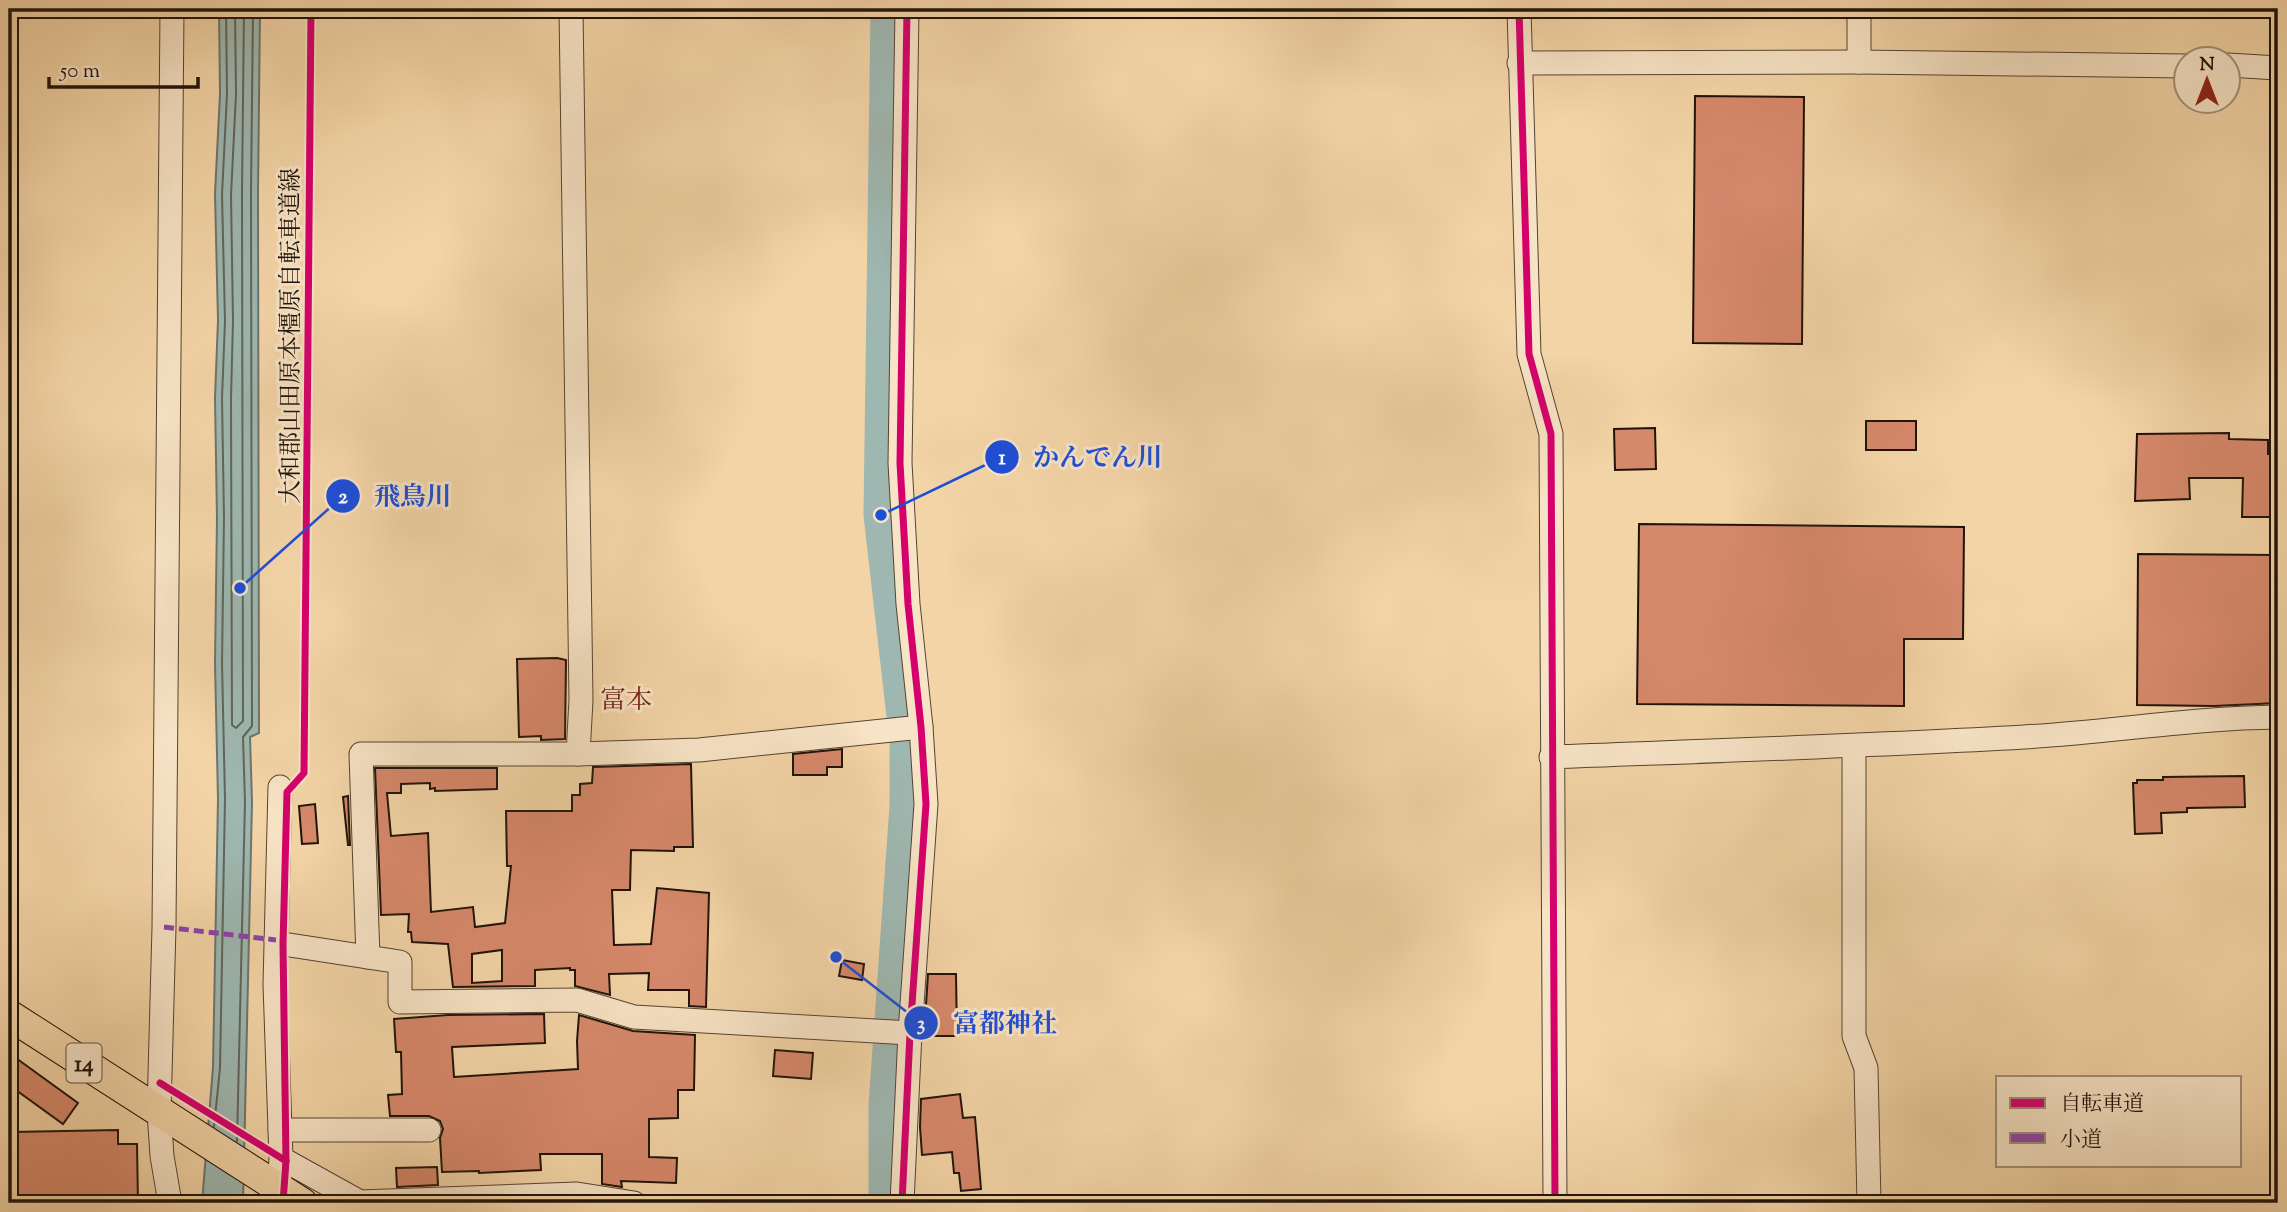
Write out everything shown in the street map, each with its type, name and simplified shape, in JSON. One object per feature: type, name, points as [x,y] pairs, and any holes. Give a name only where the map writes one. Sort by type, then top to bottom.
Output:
[{"type":"main road","name":"14","points":[[9,1015],[159,1111],[285,1185]]},
{"type":"street","points":[[170,1203],[162,1156],[159,1111],[164,927],[172,9]]},
{"type":"street","points":[[571,9],[581,700],[578,754]]},
{"type":"street","points":[[902,1203],[910,1033],[926,804],[908,604],[900,463],[907,9]]},
{"type":"street","points":[[1519,9],[1529,354],[1551,434],[1555,1203]]},
{"type":"street","points":[[1859,9],[1859,62]]},
{"type":"street","points":[[1519,63],[1859,62],[2172,66]]},
{"type":"street","points":[[2242,66],[2278,68]]},
{"type":"street","points":[[1551,757],[2027,737],[2161,724],[2278,717]]},
{"type":"street","points":[[368,957],[361,754],[578,754],[699,750],[921,727]]},
{"type":"street","points":[[1854,746],[1854,1036],[1866,1068],[1869,1203]]},
{"type":"street","points":[[280,787],[275,940],[280,1130],[285,1185],[360,1202],[577,1194],[634,1203]]},
{"type":"street","points":[[275,940],[283,944],[400,962],[400,1002],[577,1000],[634,1017],[910,1033]]},
{"type":"street","points":[[280,1130],[429,1130]]},
{"type":"water","points":[[219,9],[260,9],[259,733],[250,737],[252,802],[243,1203],[202,1203],[213,1067],[218,799],[215,398],[218,320],[215,194],[220,94]]},
{"type":"building","points":[[1695,96],[1804,97],[1802,344],[1693,343]]},
{"type":"building","points":[[1866,421],[1916,421],[1916,450],[1866,450]]},
{"type":"building","points":[[1655,428],[1656,469],[1615,470],[1614,429]]},
{"type":"building","points":[[2229,433],[2229,439],[2268,440],[2272,469],[2278,469],[2278,517],[2242,517],[2243,478],[2189,478],[2190,499],[2135,501],[2137,434]]},
{"type":"building","points":[[1639,524],[1964,527],[1963,639],[1904,639],[1904,706],[1637,704]]},
{"type":"building","points":[[2138,554],[2278,555],[2278,703],[2137,705]]},
{"type":"building","points":[[517,659],[566,660],[565,739],[519,737]]},
{"type":"building","points":[[842,749],[842,767],[827,767],[827,775],[793,775],[793,754]]},
{"type":"building","points":[[691,764],[693,847],[674,847],[674,851],[631,850],[630,890],[612,890],[614,945],[651,944],[657,888],[709,893],[706,1007],[689,1006],[689,990],[648,990],[649,973],[609,974],[610,995],[575,986],[575,970],[570,968],[535,970],[535,986],[453,987],[448,944],[412,942],[411,932],[408,932],[409,914],[381,915],[375,768],[497,768],[497,789],[435,791],[435,788],[430,789],[430,783],[401,784],[401,793],[387,793],[391,836],[428,833],[431,912],[473,907],[475,927],[505,923],[511,866],[507,866],[506,811],[572,811],[572,795],[580,795],[580,784],[592,783],[593,767]],"holes":[[[502,950],[502,981],[472,983],[472,954]]]},
{"type":"building","points":[[2244,776],[2245,807],[2187,808],[2187,812],[2161,813],[2162,833],[2135,834],[2133,783],[2137,783],[2137,780]]},
{"type":"building","points":[[348,796],[350,845],[343,797]]},
{"type":"building","points":[[315,804],[318,843],[302,844],[299,806]]},
{"type":"building","points":[[842,960],[864,964],[862,980],[839,976]]},
{"type":"building","points":[[928,974],[956,974],[957,1036],[924,1036]]},
{"type":"building","points":[[544,1014],[545,1043],[452,1047],[454,1077],[578,1069],[579,1015],[633,1031],[695,1035],[694,1090],[678,1090],[678,1118],[649,1119],[649,1157],[677,1158],[676,1183],[621,1181],[622,1187],[602,1184],[602,1154],[540,1154],[541,1170],[442,1172],[440,1138],[443,1129],[440,1121],[429,1116],[390,1116],[388,1095],[402,1094],[401,1052],[396,1052],[394,1019],[448,1015]]},
{"type":"building","points":[[775,1050],[813,1053],[811,1079],[773,1076]]},
{"type":"building","points":[[9,1053],[78,1103],[63,1124],[9,1085]]},
{"type":"building","points":[[960,1094],[963,1118],[975,1117],[981,1189],[961,1191],[959,1173],[954,1173],[952,1152],[922,1155],[921,1099]]},
{"type":"building","points":[[118,1130],[118,1144],[137,1144],[138,1203],[9,1203],[11,1132]]},
{"type":"building","points":[[437,1167],[438,1185],[397,1187],[396,1168]]},
{"type":"waterway","points":[[886,1203],[886,1106],[907,806],[907,742],[881,515],[888,9]]},
{"type":"marked path","points":[[164,927],[276,940]]},
{"type":"cycle path","name":"大和郡山田原本橿原自転車道線","points":[[283,1203],[286,1161],[283,944],[287,792],[304,773],[311,9]]},
{"type":"cycle path","points":[[902,1203],[910,1033],[926,804],[908,604],[900,463],[907,9]]},
{"type":"cycle path","points":[[1519,9],[1529,354],[1551,434],[1555,1203]]},
{"type":"cycle path","points":[[160,1083],[286,1161]]},
{"type":"place","name":"かんでん川","points":[[881,515]]},
{"type":"place","name":"飛鳥川","points":[[240,588]]},
{"type":"place","name":"富都神社","points":[[836,957]]},
{"type":"district","name":"富本","points":[[626,699]]}]
